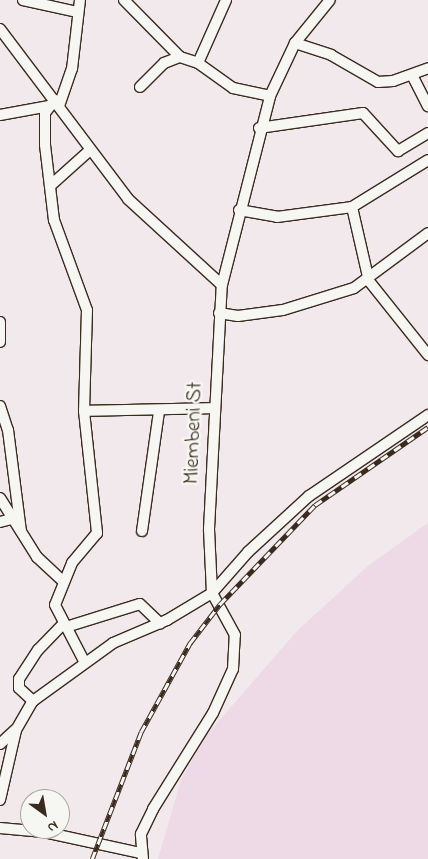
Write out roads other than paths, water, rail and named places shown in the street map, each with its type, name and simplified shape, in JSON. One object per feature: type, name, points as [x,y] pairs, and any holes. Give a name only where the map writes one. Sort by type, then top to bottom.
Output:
[{"type":"street","points":[[23,0],[77,12]]},
{"type":"street","points":[[80,0],[77,12],[72,69],[44,127],[50,186],[63,254],[87,310],[84,411],[97,532],[64,581],[55,601],[65,625],[84,660]]},
{"type":"street","points":[[124,0],[180,57],[198,63],[234,88],[270,96]]},
{"type":"street","name":"Miembeni St","points":[[141,856],[141,834],[153,809],[213,713],[234,669],[235,636],[212,593],[214,408],[222,285],[259,128],[270,96],[295,43],[330,0]]},
{"type":"street","points":[[198,63],[222,2]]},
{"type":"street","points":[[0,29],[89,152],[128,200],[222,285]]},
{"type":"street","points":[[295,43],[331,55],[378,82],[412,76],[428,68]]},
{"type":"street","points":[[140,87],[164,63],[180,57]]},
{"type":"street","points":[[412,76],[428,106]]},
{"type":"street","points":[[0,115],[54,104]]},
{"type":"street","points":[[259,128],[363,113],[398,151],[428,133]]},
{"type":"street","points":[[50,186],[89,152]]},
{"type":"street","points":[[239,210],[277,216],[352,207],[428,160]]},
{"type":"street","points":[[352,207],[369,281],[428,355]]},
{"type":"street","points":[[219,313],[238,316],[289,309],[369,281],[428,233]]},
{"type":"street","points":[[0,322],[0,342]]},
{"type":"street","points":[[0,406],[8,430],[21,531]]},
{"type":"street","points":[[84,411],[159,411],[214,408]]},
{"type":"street","points":[[142,531],[159,411]]},
{"type":"street","points":[[0,800],[16,730],[33,701],[84,660],[160,623],[212,593],[248,552],[309,496],[428,415]]},
{"type":"street","points":[[0,498],[15,518],[37,557],[64,581]]},
{"type":"street","points":[[0,522],[15,518]]},
{"type":"street","points":[[33,701],[19,688],[19,678],[38,650],[65,625],[140,604],[160,623]]},
{"type":"street","points":[[0,744],[16,730]]},
{"type":"street","points":[[0,828],[44,832],[141,856]]},
{"type":"railway","points":[[92,859],[141,732],[190,643],[220,604],[315,505],[428,427]]}]
